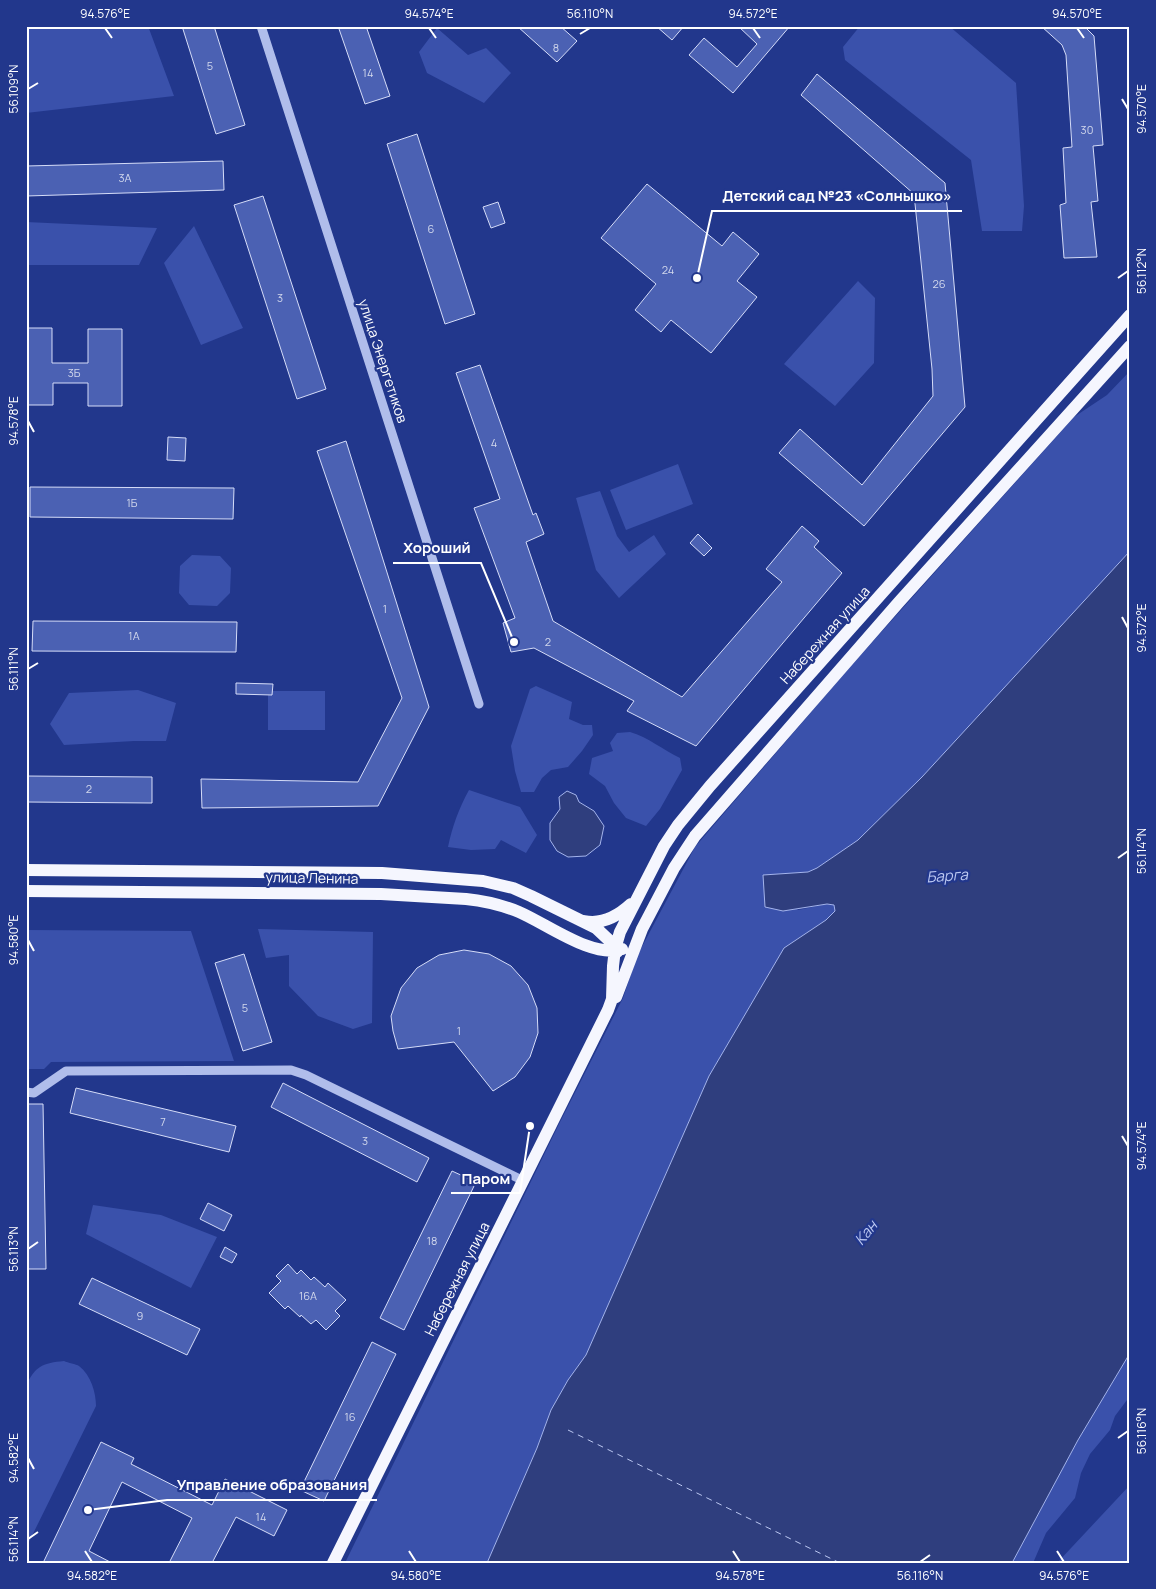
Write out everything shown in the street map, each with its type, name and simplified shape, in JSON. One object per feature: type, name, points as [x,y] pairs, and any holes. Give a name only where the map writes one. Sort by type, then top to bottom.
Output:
[{"type":"main road","name":"Набережная улица","points":[[617,986],[613,966],[620,932],[664,846],[684,818],[1130,315]]},
{"type":"main road","name":"Набережная улица","points":[[333,1563],[433,1358],[614,1000],[617,986],[642,930],[674,868],[695,836],[899,602],[1130,346]]},
{"type":"main road","points":[[885,590],[899,602]]},
{"type":"main road","name":"улица Ленина","points":[[26,870],[372,872],[483,881],[513,888],[575,918],[600,931],[616,950],[604,952],[587,946],[514,910],[488,902],[466,899],[361,894],[26,890]]},
{"type":"main road","name":"улица Ленина","points":[[575,918],[589,922],[602,922],[625,910],[636,900]]},
{"type":"main road","points":[[616,950],[629,945],[642,930]]},
{"type":"main road","name":"улица Ленина","points":[[587,946],[602,959],[617,986]]},
{"type":"street","name":"улица Энергетиков","points":[[262,26],[479,704]]},
{"type":"street","points":[[26,1092],[34,1093],[66,1071],[291,1070],[306,1075],[524,1181]]},
{"type":"shaded area","points":[[26,26],[148,26],[174,96],[26,113]]},
{"type":"shaded area","points":[[860,26],[949,26],[1016,83],[1024,206],[1022,231],[982,231],[971,160],[845,60],[843,47]]},
{"type":"shaded area","points":[[437,28],[468,55],[486,48],[511,73],[484,103],[427,73],[419,52]]},
{"type":"shaded area","points":[[26,222],[157,228],[139,265],[26,265]]},
{"type":"shaded area","points":[[194,226],[243,328],[201,345],[164,263]]},
{"type":"shaded area","points":[[858,281],[875,298],[874,363],[835,406],[784,364]]},
{"type":"shaded area","points":[[1130,371],[1130,551],[922,777],[858,840],[808,872],[763,876],[798,910],[827,904],[834,905],[835,911],[826,920],[784,948],[709,1076],[586,1355],[568,1380],[551,1410],[537,1448],[487,1563],[345,1563],[559,1124],[623,998],[637,956],[695,847],[850,667],[1074,417],[1107,395]]},
{"type":"shaded area","points":[[678,464],[693,504],[626,530],[610,490]]},
{"type":"shaded area","points":[[600,491],[617,536],[629,552],[654,535],[666,554],[619,598],[596,570],[576,498]]},
{"type":"shaded area","points":[[192,555],[220,556],[231,568],[230,593],[217,606],[189,605],[179,593],[180,566]]},
{"type":"shaded area","points":[[536,686],[572,702],[569,719],[583,725],[592,725],[593,735],[568,767],[551,770],[542,778],[534,792],[521,792],[511,746],[530,689]]},
{"type":"shaded area","points":[[138,690],[176,703],[166,741],[64,745],[50,724],[69,693]]},
{"type":"shaded area","points":[[268,691],[325,691],[325,730],[268,730]]},
{"type":"shaded area","points":[[630,732],[643,737],[680,758],[682,770],[660,809],[646,826],[626,818],[614,803],[605,786],[589,774],[592,758],[613,751],[610,743],[617,733]]},
{"type":"shaded area","points":[[469,790],[520,807],[537,835],[526,853],[501,840],[495,849],[471,850],[448,847],[456,818]]},
{"type":"shaded area","points":[[258,929],[373,932],[372,1023],[353,1029],[318,1016],[289,986],[289,955],[266,958]]},
{"type":"shaded area","points":[[26,930],[191,931],[234,1061],[51,1062],[44,1069],[26,1069]]},
{"type":"shaded area","points":[[93,1205],[161,1215],[217,1237],[191,1288],[86,1234]]},
{"type":"shaded area","points":[[1130,1353],[1130,1396],[1115,1416],[1110,1430],[1090,1454],[1081,1473],[1075,1498],[1046,1533],[1033,1563],[1012,1563],[1078,1440]]},
{"type":"shaded area","points":[[64,1361],[79,1366],[87,1374],[94,1390],[96,1406],[26,1548],[26,1386],[29,1379],[40,1367]]},
{"type":"shaded area","points":[[1130,1485],[1130,1563],[1057,1563]]},
{"type":"water","points":[[1130,551],[1130,1353],[1078,1440],[1012,1563],[487,1563],[537,1448],[551,1410],[568,1380],[586,1355],[709,1076],[784,948],[826,920],[835,911],[834,905],[827,904],[783,911],[765,907],[763,875],[808,872],[858,840],[922,777]]},
{"type":"water","points":[[567,791],[576,795],[579,802],[594,811],[604,826],[600,845],[586,856],[568,857],[557,851],[550,840],[550,823],[560,809],[559,797]]},
{"type":"building","points":[[182,26],[214,26],[245,125],[216,134]]},
{"type":"building","points":[[338,26],[366,26],[390,96],[365,104]]},
{"type":"building","points":[[517,26],[560,26],[577,41],[557,62]]},
{"type":"building","points":[[656,26],[684,26],[672,40]]},
{"type":"building","points":[[738,26],[790,26],[733,93],[689,55],[704,38],[737,67],[757,44]]},
{"type":"building","points":[[1041,26],[1084,26],[1094,36],[1103,145],[1093,146],[1098,201],[1091,202],[1097,257],[1064,258],[1060,205],[1066,203],[1063,148],[1072,147],[1066,55],[1062,45]]},
{"type":"building","points":[[817,74],[945,183],[965,407],[864,526],[779,453],[800,429],[862,485],[933,396],[932,369],[914,194],[801,95]]},
{"type":"building","points":[[417,134],[475,314],[445,324],[387,144]]},
{"type":"building","points":[[223,161],[224,190],[26,196],[26,166]]},
{"type":"building","points":[[647,184],[722,246],[733,232],[759,254],[737,281],[757,297],[711,353],[671,320],[661,332],[635,310],[656,284],[601,238]]},
{"type":"building","points":[[263,196],[326,389],[297,399],[234,205]]},
{"type":"building","points":[[498,202],[505,223],[491,228],[483,207]]},
{"type":"building","points":[[26,328],[52,328],[52,363],[88,363],[88,329],[122,329],[122,406],[88,406],[88,383],[53,383],[53,405],[26,405]]},
{"type":"building","points":[[480,365],[533,515],[536,513],[544,534],[526,542],[553,621],[682,697],[782,582],[766,569],[802,526],[819,541],[814,547],[842,573],[696,746],[627,711],[634,701],[534,648],[511,652],[503,623],[515,618],[474,508],[500,499],[456,373]]},
{"type":"building","points":[[168,437],[186,438],[185,461],[167,460]]},
{"type":"building","points":[[346,441],[429,707],[378,806],[202,808],[201,779],[358,782],[402,698],[317,451]]},
{"type":"building","points":[[30,487],[234,488],[233,519],[30,517]]},
{"type":"building","points":[[698,534],[712,548],[704,556],[690,543]]},
{"type":"building","points":[[33,621],[237,622],[236,652],[32,651]]},
{"type":"building","points":[[236,683],[273,684],[272,695],[236,694]]},
{"type":"building","points":[[26,776],[152,777],[152,803],[26,802]]},
{"type":"building","points":[[464,950],[489,954],[511,966],[528,985],[537,1008],[538,1033],[530,1057],[515,1077],[493,1091],[454,1042],[398,1049],[393,1031],[391,1016],[401,988],[417,968],[439,955]]},
{"type":"building","points":[[244,954],[272,1042],[243,1051],[215,963]]},
{"type":"building","points":[[283,1083],[429,1158],[417,1182],[271,1107]]},
{"type":"building","points":[[76,1088],[236,1126],[229,1152],[70,1113]]},
{"type":"building","points":[[26,1104],[43,1104],[46,1269],[26,1269]]},
{"type":"building","points":[[452,1171],[476,1182],[404,1330],[380,1318]]},
{"type":"building","points":[[208,1203],[232,1215],[224,1231],[200,1219]]},
{"type":"building","points":[[225,1247],[237,1254],[232,1263],[220,1257]]},
{"type":"building","points":[[288,1264],[297,1274],[301,1270],[311,1280],[314,1277],[325,1287],[328,1283],[346,1300],[335,1311],[340,1316],[326,1330],[316,1320],[311,1324],[288,1306],[285,1309],[269,1293],[281,1281],[276,1276]]},
{"type":"building","points":[[92,1278],[200,1329],[187,1355],[79,1304]]},
{"type":"building","points":[[372,1342],[396,1354],[324,1501],[300,1490]]},
{"type":"building","points":[[101,1442],[134,1458],[131,1464],[212,1505],[225,1479],[287,1510],[274,1536],[236,1517],[212,1563],[169,1563],[192,1518],[122,1482],[89,1551],[112,1563],[43,1563]]},
{"type":"ferry route","points":[[568,1430],[840,1563]]},
{"type":"place","name":"Детский сад №23 «Солнышко»","points":[[697,278]]},
{"type":"place","name":"Хороший","points":[[514,642]]},
{"type":"place","name":"Паром","points":[[530,1126]]},
{"type":"place","name":"Управление образования","points":[[88,1510]]},
{"type":"water label","name":"Барга","points":[[947,876]]},
{"type":"water label","name":"Кан","points":[[866,1233]]}]
